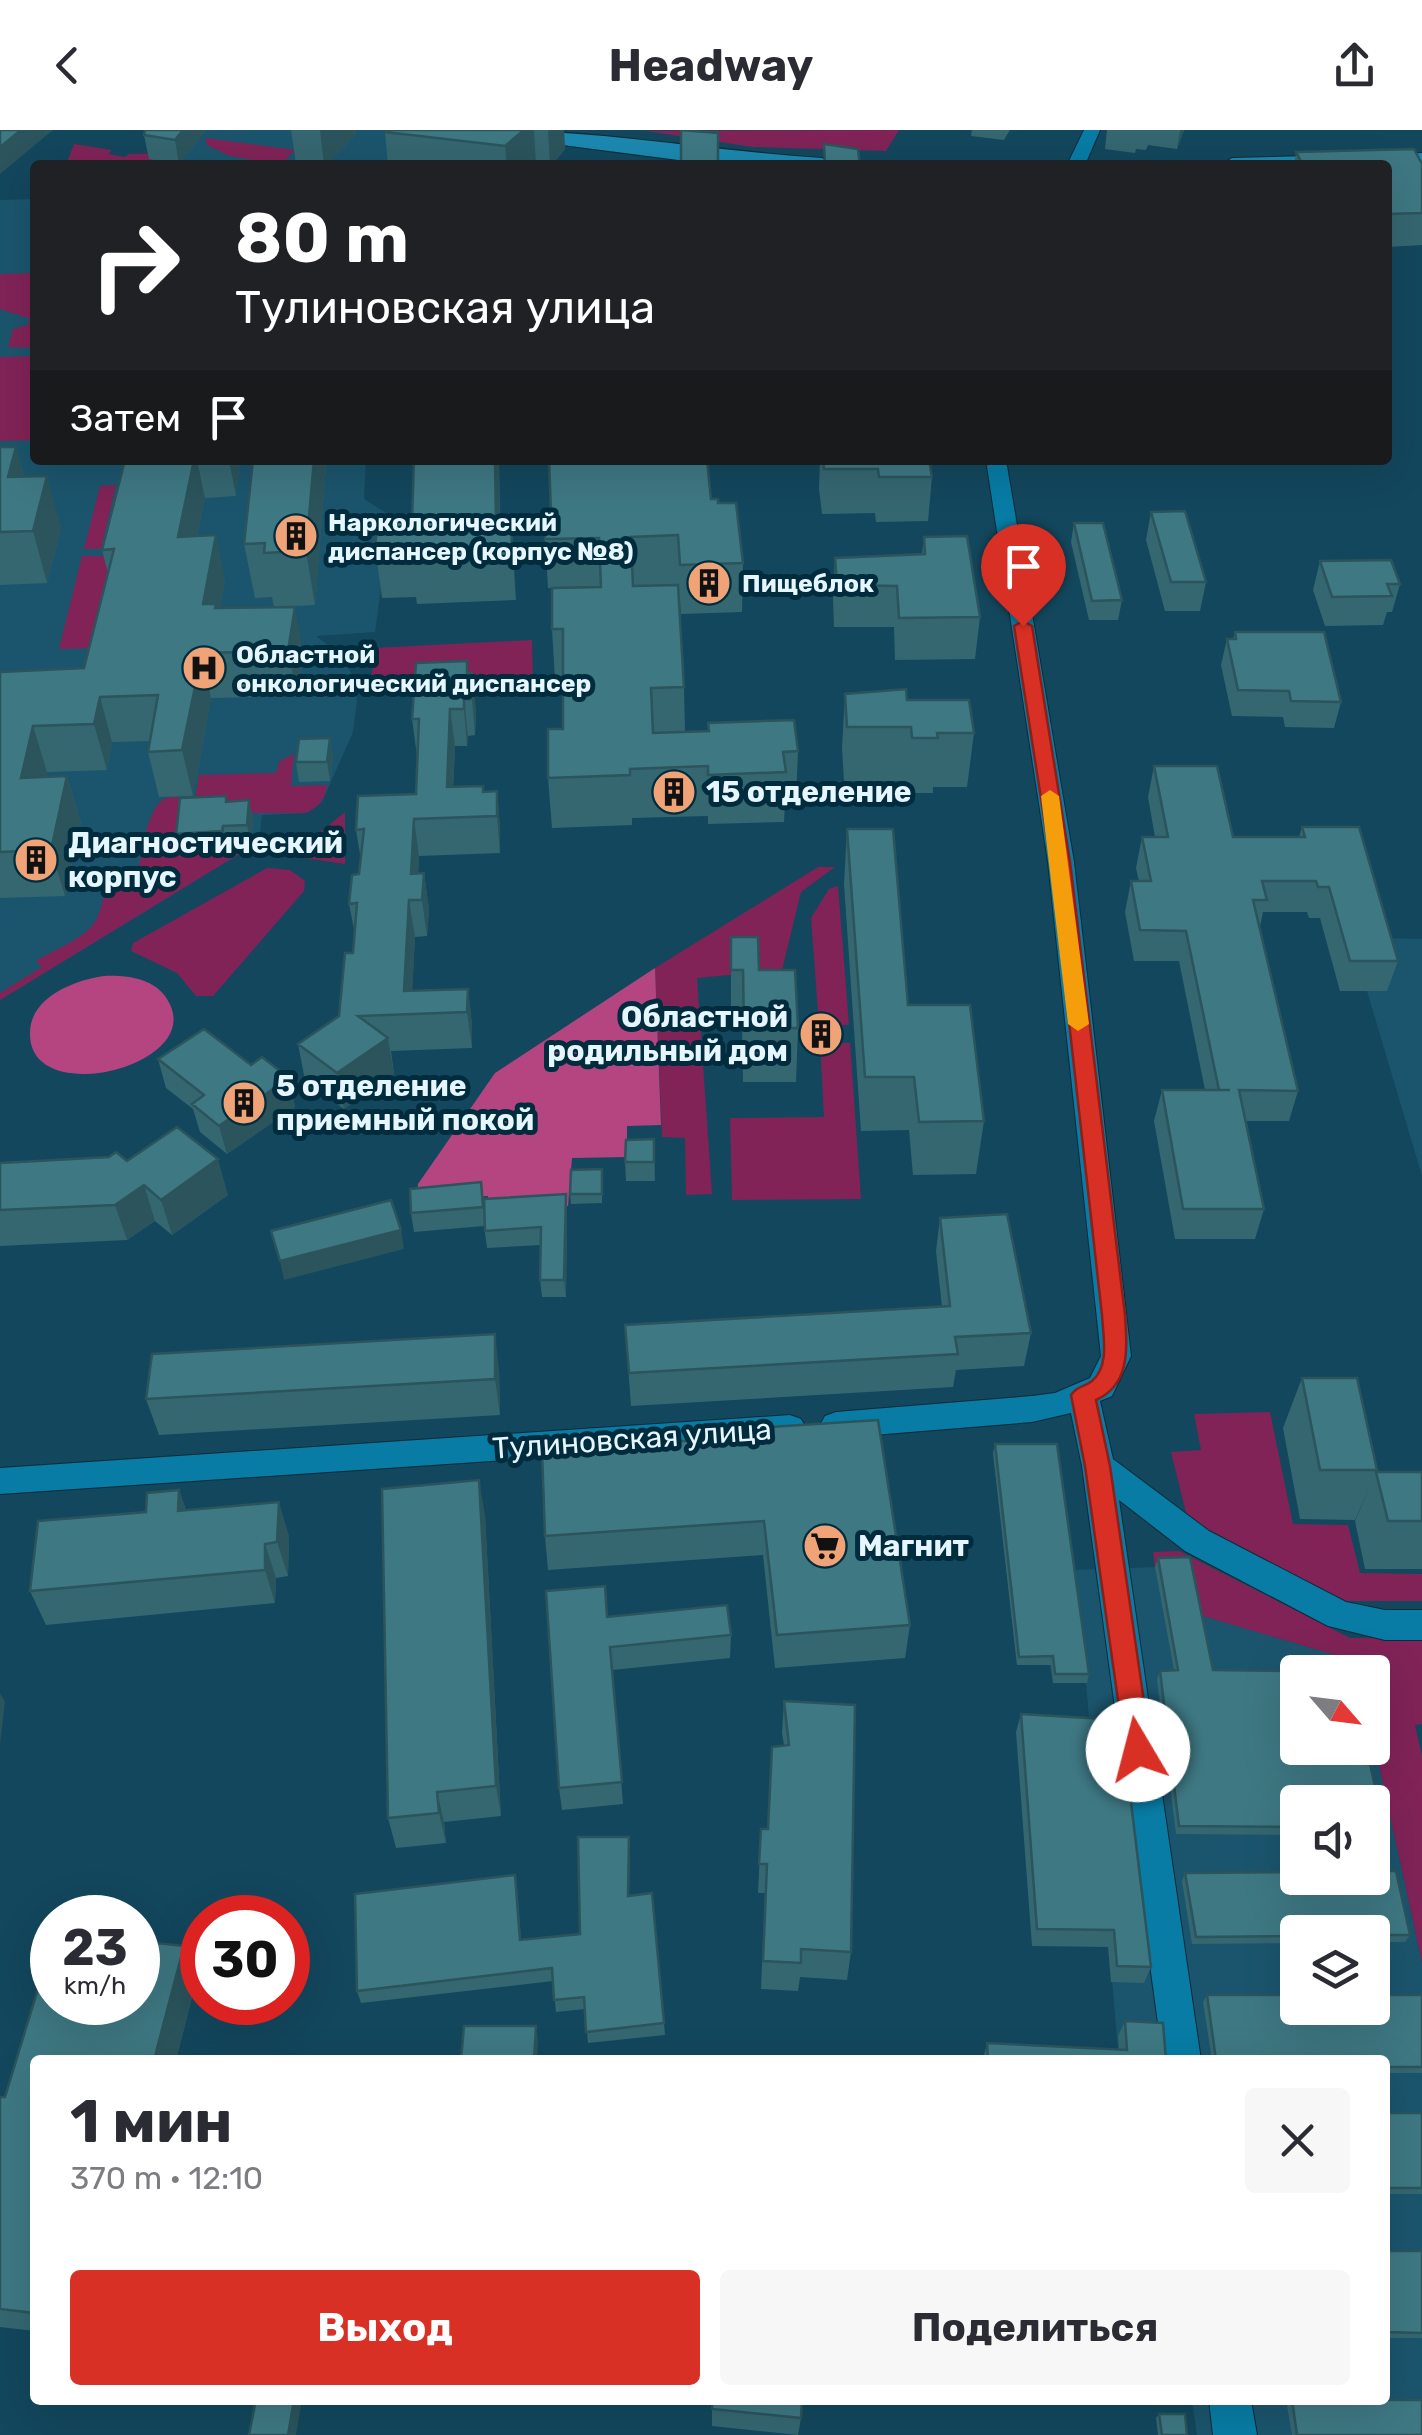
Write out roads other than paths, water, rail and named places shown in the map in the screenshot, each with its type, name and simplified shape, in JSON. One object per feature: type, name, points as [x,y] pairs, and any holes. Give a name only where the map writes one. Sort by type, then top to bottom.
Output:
[{"type":"street","points":[[501,130],[619,136],[740,160]]},
{"type":"street","points":[[1078,160],[1092,130]]},
{"type":"street","points":[[1392,161],[1422,160]]},
{"type":"street","points":[[997,465],[1061,862],[1114,1315],[1116,1356],[1112,1370],[1101,1387],[1083,1395],[1098,1466],[1181,2055]]},
{"type":"street","name":"Тулиновская улица","points":[[0,1481],[603,1443],[1032,1409],[1083,1395]]},
{"type":"street","points":[[1098,1466],[1197,1541],[1340,1616],[1385,1625],[1422,1625]]},
{"type":"street","points":[[1231,2405],[1236,2435]]},
{"type":"place","name":"Наркологический диспансер (корпус №8)","points":[[296,536]]},
{"type":"place","name":"Пищеблок","points":[[709,583]]},
{"type":"place","name":"Областной онкологический диспансер","points":[[204,668]]},
{"type":"place","name":"15 отделение","points":[[674,792]]},
{"type":"place","name":"Диагностический корпус","points":[[36,860]]},
{"type":"place","name":"Областной родильный дом","points":[[821,1034]]},
{"type":"place","name":"5 отделение приемный покой","points":[[244,1103]]},
{"type":"place","name":"Магнит","points":[[825,1546]]}]
